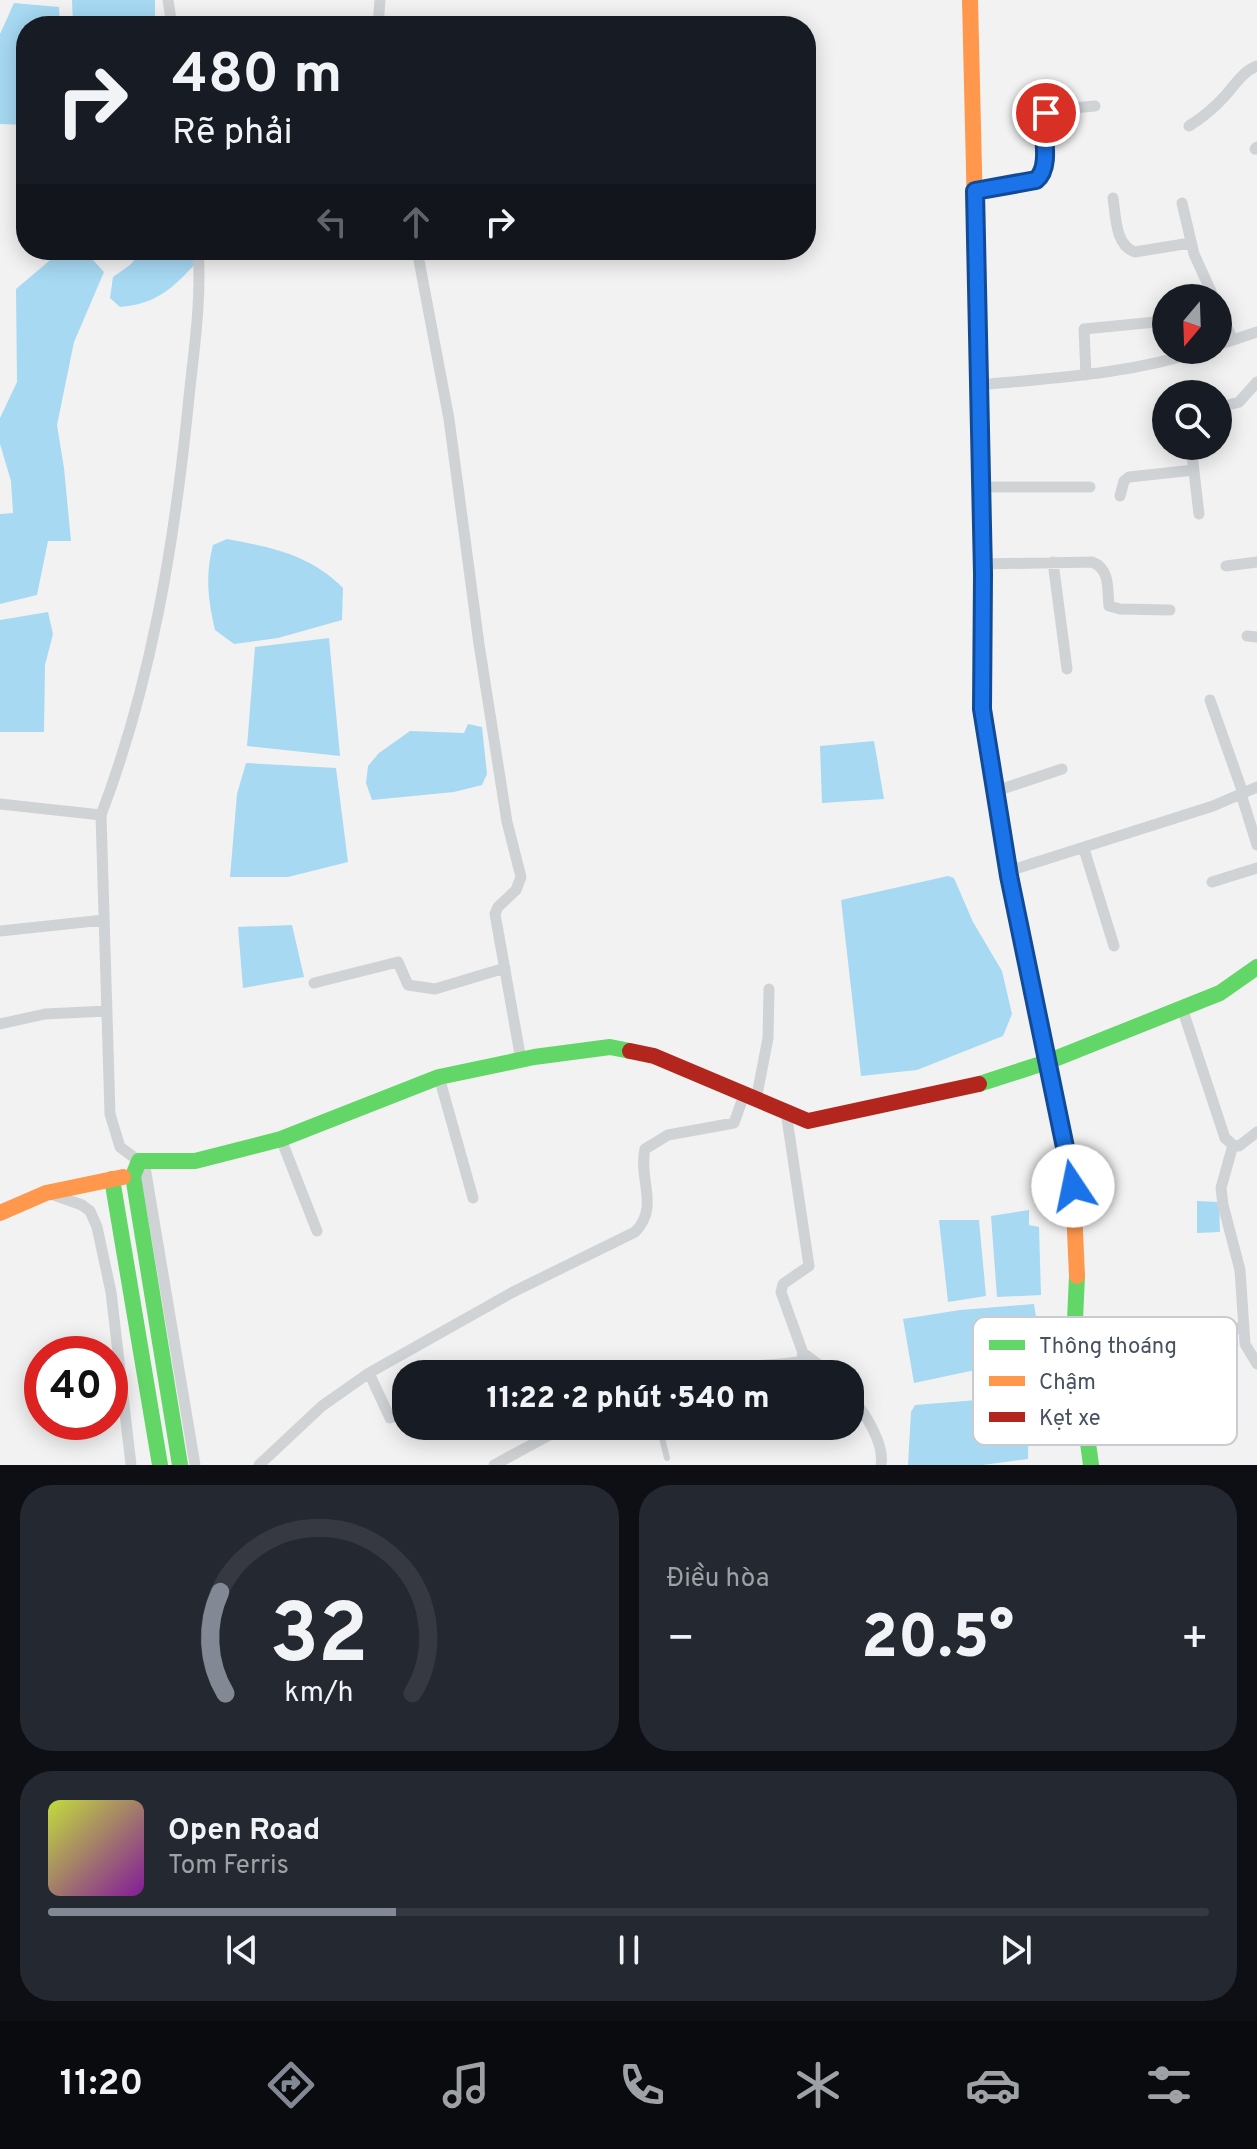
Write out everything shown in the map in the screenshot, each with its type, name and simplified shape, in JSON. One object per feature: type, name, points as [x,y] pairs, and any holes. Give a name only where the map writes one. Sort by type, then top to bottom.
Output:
[{"type":"street","points":[[970,0],[983,564],[982,709],[1009,871],[1073,1186],[1077,1264],[1075,1317]]},
{"type":"street","points":[[1189,126],[1204,117],[1240,78],[1257,66]]},
{"type":"street","points":[[975,191],[1036,180],[1044,167],[1043,120],[1046,113],[1095,106]]},
{"type":"street","points":[[1113,198],[1122,243],[1129,250],[1135,252],[1190,243]]},
{"type":"street","points":[[1182,203],[1190,243],[1208,284]]},
{"type":"street","points":[[195,1465],[138,1166],[120,1147],[110,1114],[101,815],[122,761],[158,620],[181,475],[194,353],[199,260]]},
{"type":"street","points":[[419,260],[449,419],[507,822],[521,877],[516,890],[496,909],[521,1060]]},
{"type":"street","points":[[1086,375],[1084,329],[1152,322]]},
{"type":"street","points":[[1233,340],[1257,332]]},
{"type":"street","points":[[979,385],[1086,375],[1152,364]]},
{"type":"street","points":[[1232,404],[1239,402],[1257,382]]},
{"type":"street","points":[[1193,460],[1199,514]]},
{"type":"street","points":[[1120,496],[1124,481],[1129,477],[1194,470]]},
{"type":"street","points":[[981,487],[1090,487]]},
{"type":"street","points":[[1053,562],[1067,669]]},
{"type":"street","points":[[1226,566],[1257,562]]},
{"type":"street","points":[[983,564],[1098,564],[1109,585],[1108,604],[1112,608],[1170,610]]},
{"type":"street","points":[[1210,700],[1257,845]]},
{"type":"street","points":[[996,791],[1062,769]]},
{"type":"street","points":[[1009,871],[1084,849],[1257,787]]},
{"type":"street","points":[[0,804],[101,815]]},
{"type":"street","points":[[1084,849],[1114,946]]},
{"type":"street","points":[[1212,882],[1257,868]]},
{"type":"street","points":[[0,931],[104,920]]},
{"type":"street","points":[[314,983],[398,962],[408,985],[428,990],[505,968]]},
{"type":"street","points":[[0,1213],[46,1193],[112,1179],[138,1166],[195,1161],[281,1139],[439,1077],[521,1060],[610,1047],[654,1056],[808,1121],[969,1087],[1047,1062],[1220,993],[1257,967]]},
{"type":"street","points":[[259,1465],[322,1406],[369,1373],[513,1292],[635,1232],[644,1223],[648,1210],[643,1158],[645,1149],[668,1135],[734,1123],[750,1098],[768,1038],[769,989]]},
{"type":"street","points":[[1182,1008],[1225,1138],[1239,1146],[1257,1132]]},
{"type":"street","points":[[0,1024],[45,1014],[107,1011]]},
{"type":"street","points":[[439,1077],[473,1198]]},
{"type":"street","points":[[786,1112],[809,1266],[783,1284],[781,1292],[803,1353],[812,1360]]},
{"type":"street","points":[[281,1139],[317,1231]]},
{"type":"street","points":[[1233,1145],[1221,1188],[1240,1270],[1245,1344],[1257,1364]]},
{"type":"street","points":[[138,1166],[180,1465]]},
{"type":"street","points":[[112,1179],[160,1465]]},
{"type":"street","points":[[46,1193],[82,1205],[90,1211],[97,1227],[111,1292],[131,1465]]},
{"type":"street","points":[[1237,1328],[1244,1327]]},
{"type":"street","points":[[801,1360],[803,1353]]},
{"type":"street","points":[[369,1373],[392,1417]]},
{"type":"street","points":[[864,1417],[883,1459],[881,1465]]},
{"type":"street","points":[[494,1465],[540,1440]]},
{"type":"street","points":[[1088,1445],[1091,1465]]},
{"type":"lane","points":[[662,1440],[667,1458]]},
{"type":"water","points":[[72,0],[155,0],[155,16],[73,16]]},
{"type":"water","points":[[14,3],[59,7],[59,16],[16,16],[16,125],[0,124],[0,34]]},
{"type":"water","points":[[50,260],[93,260],[104,272],[74,342],[57,425],[71,541],[48,541],[37,595],[0,604],[0,514],[13,513],[11,481],[0,444],[0,418],[17,382],[16,289]]},
{"type":"water","points":[[134,260],[198,261],[164,293],[144,302],[120,307],[110,298],[113,277]]},
{"type":"water","points":[[227,539],[289,554],[331,577],[343,588],[342,620],[278,638],[234,644],[215,630],[208,588],[213,545]]},
{"type":"water","points":[[48,612],[53,634],[45,665],[44,732],[0,732],[0,620]]},
{"type":"water","points":[[329,638],[340,756],[247,746],[255,647]]},
{"type":"water","points":[[468,724],[482,727],[487,774],[482,785],[454,792],[372,800],[366,783],[368,766],[379,753],[410,731],[464,733]]},
{"type":"water","points":[[874,741],[884,799],[822,803],[820,746]]},
{"type":"water","points":[[246,763],[336,768],[348,862],[288,877],[230,877],[237,794]]},
{"type":"water","points":[[948,876],[954,878],[973,922],[1002,971],[1012,1014],[1003,1036],[917,1070],[861,1076],[841,900]]},
{"type":"water","points":[[292,925],[304,977],[243,988],[238,927]]},
{"type":"water","points":[[1197,1201],[1219,1202],[1220,1232],[1197,1233]]},
{"type":"water","points":[[1029,1210],[1029,1225],[1039,1227],[1041,1295],[997,1297],[991,1216]]},
{"type":"water","points":[[939,1220],[979,1220],[986,1296],[948,1302]]},
{"type":"water","points":[[1034,1304],[1036,1317],[973,1317],[973,1371],[914,1383],[903,1319],[960,1310]]},
{"type":"water","points":[[973,1400],[973,1445],[1028,1445],[1028,1459],[983,1465],[908,1465],[911,1412],[915,1405]]},
{"type":"traffic: fast","points":[[976,254],[983,574],[982,709],[1020,931]]},
{"type":"traffic: fast","points":[[979,1084],[1047,1062],[1220,993],[1257,967]]},
{"type":"traffic: fast","points":[[180,1465],[133,1176],[139,1161],[195,1161],[281,1139],[439,1077],[534,1057],[610,1047],[630,1051]]},
{"type":"traffic: fast","points":[[112,1179],[160,1465]]},
{"type":"traffic: fast","points":[[1075,1317],[1077,1276]]},
{"type":"traffic: fast","points":[[1088,1445],[1091,1465]]},
{"type":"traffic: slow","points":[[970,0],[976,254]]},
{"type":"traffic: slow","points":[[1020,931],[1073,1186],[1077,1276]]},
{"type":"traffic: slow","points":[[0,1213],[46,1193],[123,1177]]},
{"type":"traffic: jam","points":[[630,1051],[654,1056],[808,1121],[979,1084]]},
{"type":"route","points":[[1046,113],[1043,120],[1044,167],[1041,175],[1036,180],[975,191],[983,574],[982,709],[1009,876],[1073,1186]]}]
